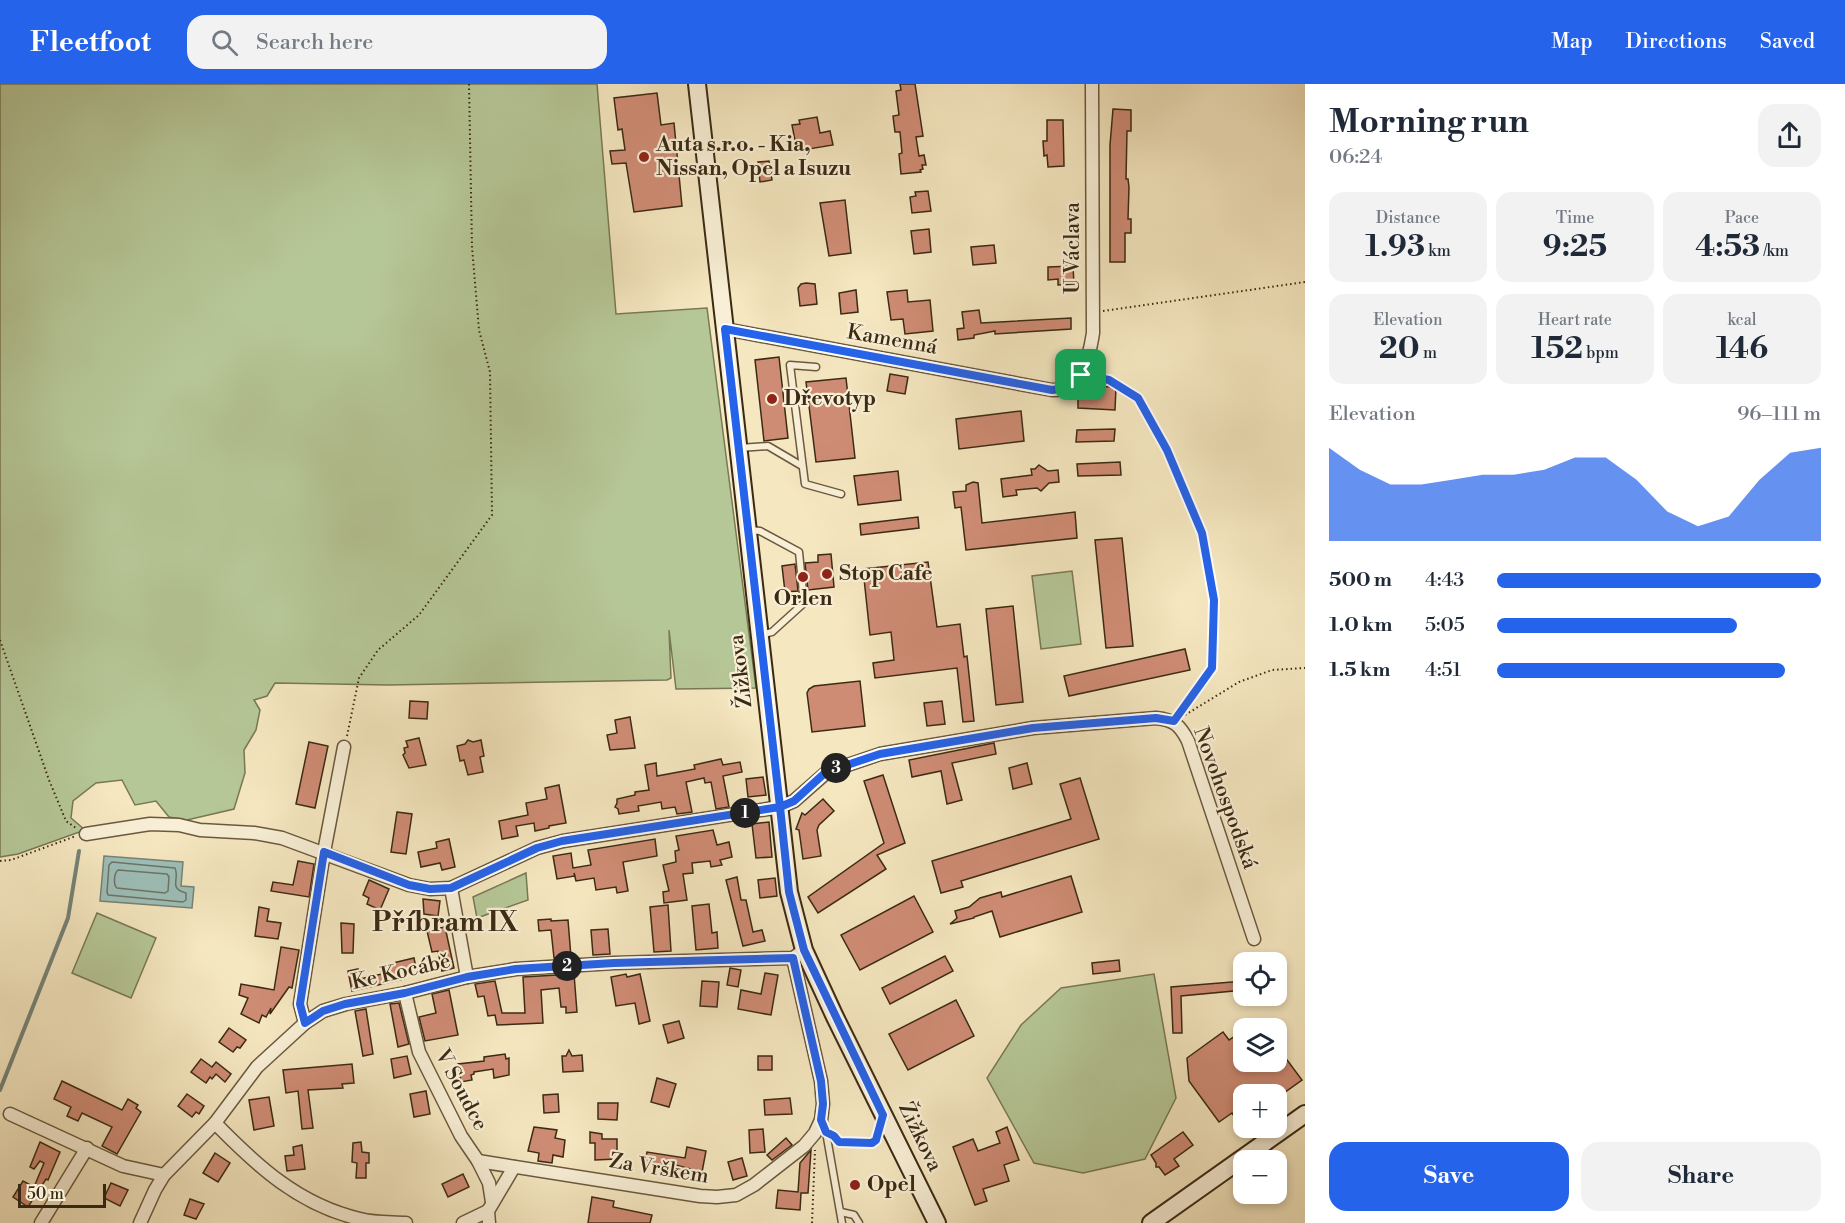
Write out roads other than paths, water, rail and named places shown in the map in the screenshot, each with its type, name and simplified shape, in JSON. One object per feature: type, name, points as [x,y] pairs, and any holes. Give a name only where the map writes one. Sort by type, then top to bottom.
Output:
[{"type":"street","name":"Žižkova","points":[[697,84],[798,954],[937,1223]]},
{"type":"street","name":"U Václava","points":[[1052,390],[1068,388],[1081,375],[1089,357],[1093,333],[1092,84]]},
{"type":"street","name":"Kamenná","points":[[725,329],[1052,390]]},
{"type":"street","name":"Novohospodská","points":[[780,807],[794,801],[826,772],[880,754],[1033,728],[1156,718],[1174,721],[1182,728],[1188,741],[1254,939]]},
{"type":"street","points":[[305,1023],[300,1004],[324,852],[344,747]]},
{"type":"street","points":[[86,834],[150,824],[255,833],[282,838],[409,885],[430,889],[451,888],[537,848],[562,841],[780,807]]},
{"type":"street","points":[[451,888],[467,977]]},
{"type":"street","points":[[798,954],[821,1081],[823,1104],[821,1128]]},
{"type":"street","name":"Ke Kocábě","points":[[140,1223],[164,1175],[215,1123],[257,1067],[305,1023],[323,1011],[467,977],[516,969],[798,954]]},
{"type":"street","name":"V Soudce","points":[[405,993],[419,1052],[461,1136],[478,1161],[489,1183],[490,1212]]},
{"type":"street","points":[[10,1114],[123,1166],[164,1175]]},
{"type":"street","points":[[1151,1223],[1305,1114]]},
{"type":"street","points":[[215,1123],[252,1161],[294,1193],[333,1211],[361,1220],[406,1223]]},
{"type":"street","name":"Za Vrškem","points":[[478,1161],[717,1197],[736,1195],[754,1185],[804,1146],[821,1128]]},
{"type":"street","points":[[41,1223],[87,1149]]},
{"type":"street","points":[[464,1223],[490,1212],[514,1167]]},
{"type":"lane","points":[[816,367],[790,365],[805,484],[841,494]]},
{"type":"lane","points":[[738,448],[768,446],[802,466]]},
{"type":"lane","points":[[747,530],[760,531],[799,552],[804,603],[772,632],[760,636]]},
{"type":"lane","points":[[821,1128],[842,1223]]},
{"type":"lane","points":[[841,1212],[854,1215],[859,1223]]},
{"type":"water","points":[[104,856],[183,862],[181,886],[194,887],[192,908],[100,901]]},
{"type":"waterway","points":[[0,1090],[68,918],[79,851]]},
{"type":"place","name":"Auta s.r.o. - Kia, Nissan, Opel a Isuzu","points":[[644,157]]},
{"type":"place","name":"Dřevotyp","points":[[772,399]]},
{"type":"place","name":"Stop Cafe","points":[[827,574]]},
{"type":"place","name":"Orlen","points":[[803,577]]},
{"type":"place","name":"Opel","points":[[855,1185]]},
{"type":"district","name":"Příbram IX","points":[[445,923]]}]
